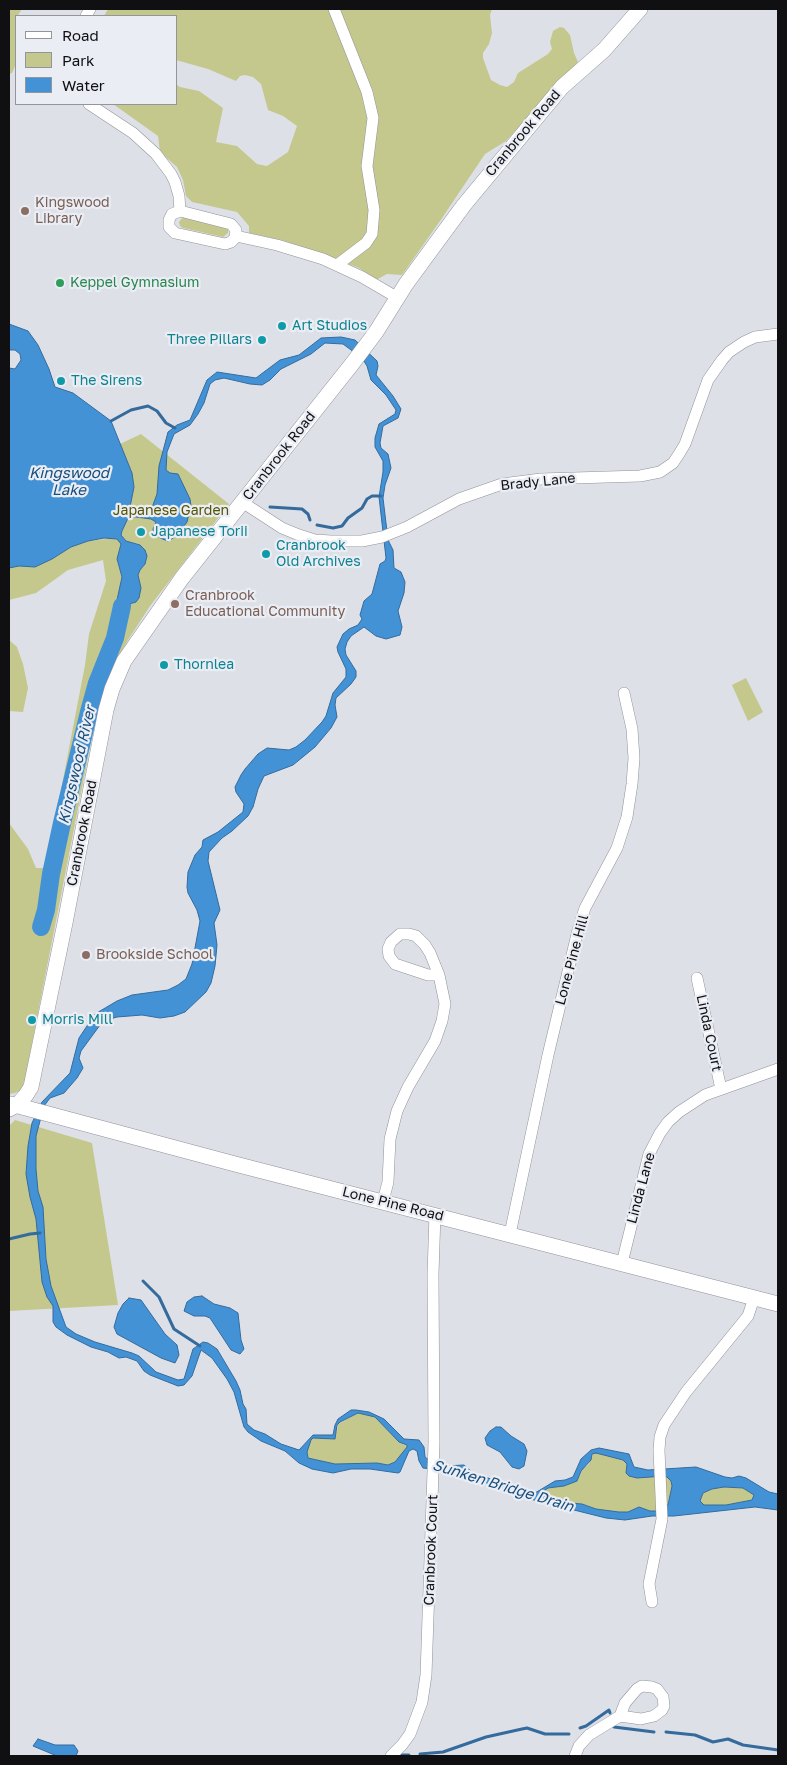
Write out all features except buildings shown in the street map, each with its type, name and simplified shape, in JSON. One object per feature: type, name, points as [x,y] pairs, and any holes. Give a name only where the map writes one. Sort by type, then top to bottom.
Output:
[{"type":"street","points":[[334,9],[367,92],[373,118],[367,166],[374,210],[372,234],[366,243],[338,265]]},
{"type":"street","name":"Cranbrook Road","points":[[11,1106],[26,1096],[31,1087],[112,689],[124,661],[182,578],[376,332],[464,205],[553,98],[574,76],[604,50],[640,9]]},
{"type":"street","points":[[91,105],[133,133],[156,154],[175,182],[178,190],[180,211]]},
{"type":"street","points":[[180,211],[231,224],[235,228],[236,236],[233,241],[226,244],[175,233],[169,227],[169,220],[172,214],[180,211]]},
{"type":"street","points":[[236,236],[285,247],[338,265],[398,298]]},
{"type":"street","name":"Brady Lane","points":[[242,502],[282,528],[315,540],[362,541],[387,535],[407,527],[459,499],[502,484],[541,479],[640,476],[660,472],[673,464],[685,444],[708,380],[722,360],[729,352],[755,337],[778,334]]},
{"type":"street","name":"Lone Pine Hill","points":[[510,1234],[548,1056],[578,930],[585,908],[617,848],[627,817],[634,758],[632,729],[624,693]]},
{"type":"street","points":[[383,1201],[388,1182],[390,1139],[397,1111],[434,1041],[444,1013],[444,993],[439,974],[425,945],[416,936],[400,934],[389,945],[389,956],[395,964],[428,975],[439,974]]},
{"type":"street","name":"Linda Court","points":[[697,978],[721,1089]]},
{"type":"street","name":"Linda Lane","points":[[622,1263],[648,1154],[656,1138],[668,1122],[678,1112],[705,1095],[778,1069]]},
{"type":"street","name":"Lone Pine Road","points":[[11,1106],[38,1110],[226,1162],[778,1304]]},
{"type":"street","name":"Cranbrook Court","points":[[391,1756],[402,1746],[410,1734],[422,1702],[425,1686],[434,1443],[434,1214]]},
{"type":"street","points":[[652,1602],[649,1584],[662,1519],[659,1474],[660,1437],[664,1425],[686,1392],[748,1316],[754,1298]]},
{"type":"street","points":[[575,1756],[579,1746],[589,1735],[620,1716]]},
{"type":"green space","points":[[9,9],[22,9],[18,15],[15,15],[15,66],[12,73],[9,74]]},
{"type":"green space","points":[[108,9],[492,9],[490,15],[492,33],[489,44],[483,53],[491,80],[507,87],[514,82],[518,73],[548,54],[552,49],[550,42],[553,31],[560,27],[564,28],[570,35],[578,62],[506,141],[485,154],[402,275],[387,274],[376,280],[359,268],[325,255],[281,240],[249,233],[249,226],[237,212],[192,202],[186,196],[183,180],[177,167],[160,152],[158,136],[114,105],[178,105],[178,86],[199,91],[223,108],[216,142],[237,146],[257,164],[267,166],[288,152],[297,126],[283,116],[268,110],[261,84],[253,77],[240,76],[236,81],[208,69],[178,61],[178,15],[105,15]]},
{"type":"green space","points":[[183,217],[228,229],[228,233],[223,237],[183,228],[179,222]]},
{"type":"green space","name":"Japanese Garden","points":[[141,434],[229,504],[150,606],[128,640],[101,691],[25,1079],[21,1090],[9,1094],[9,823],[28,849],[36,868],[46,868],[85,665],[89,634],[106,581],[103,560],[68,570],[36,593],[9,600],[9,568],[19,566],[35,567],[71,547],[88,541],[114,538],[120,541],[121,544],[117,561],[122,577],[117,600],[138,600],[141,588],[138,576],[145,564],[140,545],[126,541],[121,534],[134,487],[130,468],[120,444]]},
{"type":"green space","points":[[9,640],[17,647],[28,688],[23,712],[9,711]]},
{"type":"green space","points":[[746,678],[763,712],[748,721],[732,685]]},
{"type":"green space","points":[[15,1120],[92,1143],[118,1305],[9,1311],[9,1126]]},
{"type":"green space","points":[[358,1413],[375,1417],[399,1442],[407,1446],[395,1462],[388,1465],[377,1463],[335,1464],[308,1458],[307,1452],[313,1438],[332,1439],[337,1431],[338,1424]]},
{"type":"green space","points":[[593,1453],[601,1453],[623,1460],[627,1464],[627,1469],[667,1477],[671,1480],[672,1486],[668,1505],[656,1511],[639,1507],[628,1512],[619,1512],[596,1509],[582,1504],[559,1502],[542,1496],[548,1488],[564,1486],[578,1479],[581,1471],[589,1464]]},
{"type":"green space","points":[[724,1487],[743,1488],[754,1495],[752,1500],[726,1505],[704,1505],[700,1501],[703,1493]]},
{"type":"water","points":[[9,324],[28,331],[38,345],[55,387],[73,393],[111,421],[132,473],[134,487],[130,507],[138,511],[147,510],[153,505],[157,494],[159,466],[168,432],[177,425],[190,420],[207,380],[217,372],[256,378],[280,360],[299,355],[321,338],[341,337],[355,340],[377,361],[376,375],[401,409],[398,418],[383,426],[380,443],[381,448],[388,454],[391,468],[383,498],[388,540],[393,550],[394,568],[401,572],[405,582],[404,593],[398,611],[402,627],[400,635],[386,639],[376,636],[364,627],[351,636],[345,649],[346,655],[356,671],[356,677],[336,698],[337,717],[331,728],[315,747],[293,765],[264,776],[248,816],[209,852],[208,861],[220,910],[214,923],[217,945],[215,966],[211,983],[206,992],[185,1012],[174,1016],[160,1018],[142,1015],[117,1017],[103,1021],[81,1051],[79,1058],[83,1068],[77,1078],[64,1093],[50,1098],[44,1106],[36,1136],[38,1191],[43,1207],[46,1259],[51,1286],[66,1327],[76,1334],[95,1342],[139,1356],[156,1372],[178,1380],[184,1379],[193,1349],[203,1342],[208,1343],[217,1349],[236,1381],[246,1409],[247,1424],[254,1430],[265,1434],[281,1444],[299,1450],[313,1435],[333,1435],[338,1419],[351,1410],[356,1410],[369,1412],[384,1419],[404,1439],[419,1440],[424,1447],[425,1457],[431,1462],[445,1466],[464,1465],[473,1473],[530,1492],[535,1493],[555,1481],[573,1477],[581,1459],[591,1450],[599,1448],[629,1454],[634,1467],[648,1470],[696,1467],[725,1477],[739,1476],[746,1478],[769,1492],[778,1494],[778,1510],[755,1507],[625,1520],[606,1518],[530,1499],[503,1488],[448,1471],[423,1468],[417,1451],[413,1449],[409,1451],[398,1473],[370,1469],[351,1469],[333,1473],[312,1469],[299,1463],[285,1451],[261,1441],[248,1432],[244,1427],[234,1392],[227,1379],[212,1358],[201,1350],[192,1376],[184,1385],[178,1386],[150,1375],[144,1371],[137,1361],[126,1357],[119,1358],[108,1352],[91,1347],[56,1327],[53,1322],[53,1306],[47,1297],[42,1282],[36,1219],[26,1174],[32,1123],[42,1102],[70,1073],[79,1038],[95,1014],[117,1001],[132,995],[168,990],[186,979],[192,964],[200,921],[187,887],[188,872],[195,855],[202,847],[203,840],[218,832],[243,812],[244,804],[235,787],[245,769],[258,754],[267,748],[289,750],[305,740],[326,716],[333,693],[346,677],[346,669],[337,647],[343,634],[358,625],[362,619],[360,615],[364,601],[372,594],[380,564],[386,558],[379,497],[383,461],[375,447],[375,438],[379,424],[395,414],[396,410],[386,395],[371,380],[367,366],[362,358],[343,344],[325,343],[311,354],[281,369],[262,385],[224,378],[215,380],[210,384],[198,414],[190,425],[174,434],[167,452],[166,470],[170,473],[178,474],[190,499],[191,506],[187,522],[179,533],[168,541],[154,533],[153,529],[156,522],[151,519],[129,516],[122,531],[121,535],[126,541],[140,545],[145,550],[147,556],[145,564],[138,575],[141,588],[139,598],[136,602],[122,606],[117,600],[122,577],[117,559],[121,544],[117,539],[104,538],[88,541],[71,547],[35,567],[19,566],[9,568],[9,368],[15,369],[21,360],[20,354],[15,350],[9,350]],"holes":[[[358,1413],[375,1417],[399,1442],[407,1445],[395,1462],[388,1465],[377,1463],[335,1464],[308,1458],[307,1452],[313,1438],[335,1439],[337,1425]],[[596,1453],[623,1460],[627,1464],[626,1473],[629,1476],[637,1478],[667,1477],[671,1481],[672,1486],[668,1505],[656,1511],[639,1507],[628,1512],[619,1512],[596,1509],[582,1504],[559,1502],[543,1496],[544,1491],[548,1488],[564,1486],[577,1481],[581,1471],[591,1460],[592,1454]],[[724,1487],[743,1488],[754,1495],[752,1500],[726,1505],[704,1505],[700,1501],[703,1493]]]},
{"type":"water","points":[[202,1296],[214,1304],[230,1308],[238,1313],[244,1349],[240,1354],[231,1350],[210,1318],[194,1316],[184,1311],[187,1302],[194,1297]]},
{"type":"water","points":[[129,1298],[141,1300],[165,1334],[177,1345],[179,1355],[175,1363],[161,1358],[117,1334],[114,1327],[118,1313]]},
{"type":"water","points":[[496,1427],[501,1427],[524,1444],[527,1451],[524,1466],[519,1469],[512,1467],[500,1452],[487,1445],[485,1438]]},
{"type":"water","points":[[38,1739],[55,1745],[74,1745],[78,1751],[76,1756],[57,1756],[33,1746]]},
{"type":"waterway","points":[[111,421],[131,410],[148,406],[157,411],[166,423],[175,428]]},
{"type":"waterway","points":[[317,525],[333,528],[342,526],[348,518],[362,508],[367,499],[372,496],[381,496]]},
{"type":"waterway","points":[[270,507],[302,509],[308,514],[310,520]]},
{"type":"waterway","name":"Kingswood River","points":[[41,927],[46,910],[51,874],[62,823],[89,712],[97,683],[115,638],[122,606]]},
{"type":"waterway","points":[[9,1239],[40,1233]]},
{"type":"waterway","points":[[143,1281],[159,1297],[174,1329],[200,1346]]},
{"type":"waterway","points":[[580,1728],[609,1710],[610,1713]]},
{"type":"waterway","points":[[614,1727],[654,1732]]},
{"type":"waterway","points":[[420,1754],[443,1752],[486,1737],[527,1728],[545,1734],[569,1734]]},
{"type":"waterway","points":[[666,1732],[695,1735],[713,1742],[728,1739],[743,1745],[778,1750]]},
{"type":"waterway","points":[[401,1755],[409,1755]]},
{"type":"place","name":"Kingswood Library","points":[[25,211]]},
{"type":"place","name":"Keppel Gymnasium","points":[[60,283]]},
{"type":"place","name":"Art Studios","points":[[282,326]]},
{"type":"place","name":"Three Pillars","points":[[262,340]]},
{"type":"place","name":"The Sirens","points":[[61,381]]},
{"type":"place","name":"Japanese Torii","points":[[141,532]]},
{"type":"place","name":"Cranbrook Old Archives","points":[[266,554]]},
{"type":"place","name":"Cranbrook Educational Community","points":[[175,604]]},
{"type":"place","name":"Thornlea","points":[[164,665]]},
{"type":"place","name":"Brookside School","points":[[86,955]]},
{"type":"place","name":"Morris Mill","points":[[32,1020]]},
{"type":"water label","name":"Kingswood Lake","points":[[69,482]]},
{"type":"water label","name":"Sunken Bridge Drain","points":[[503,1486]]}]
